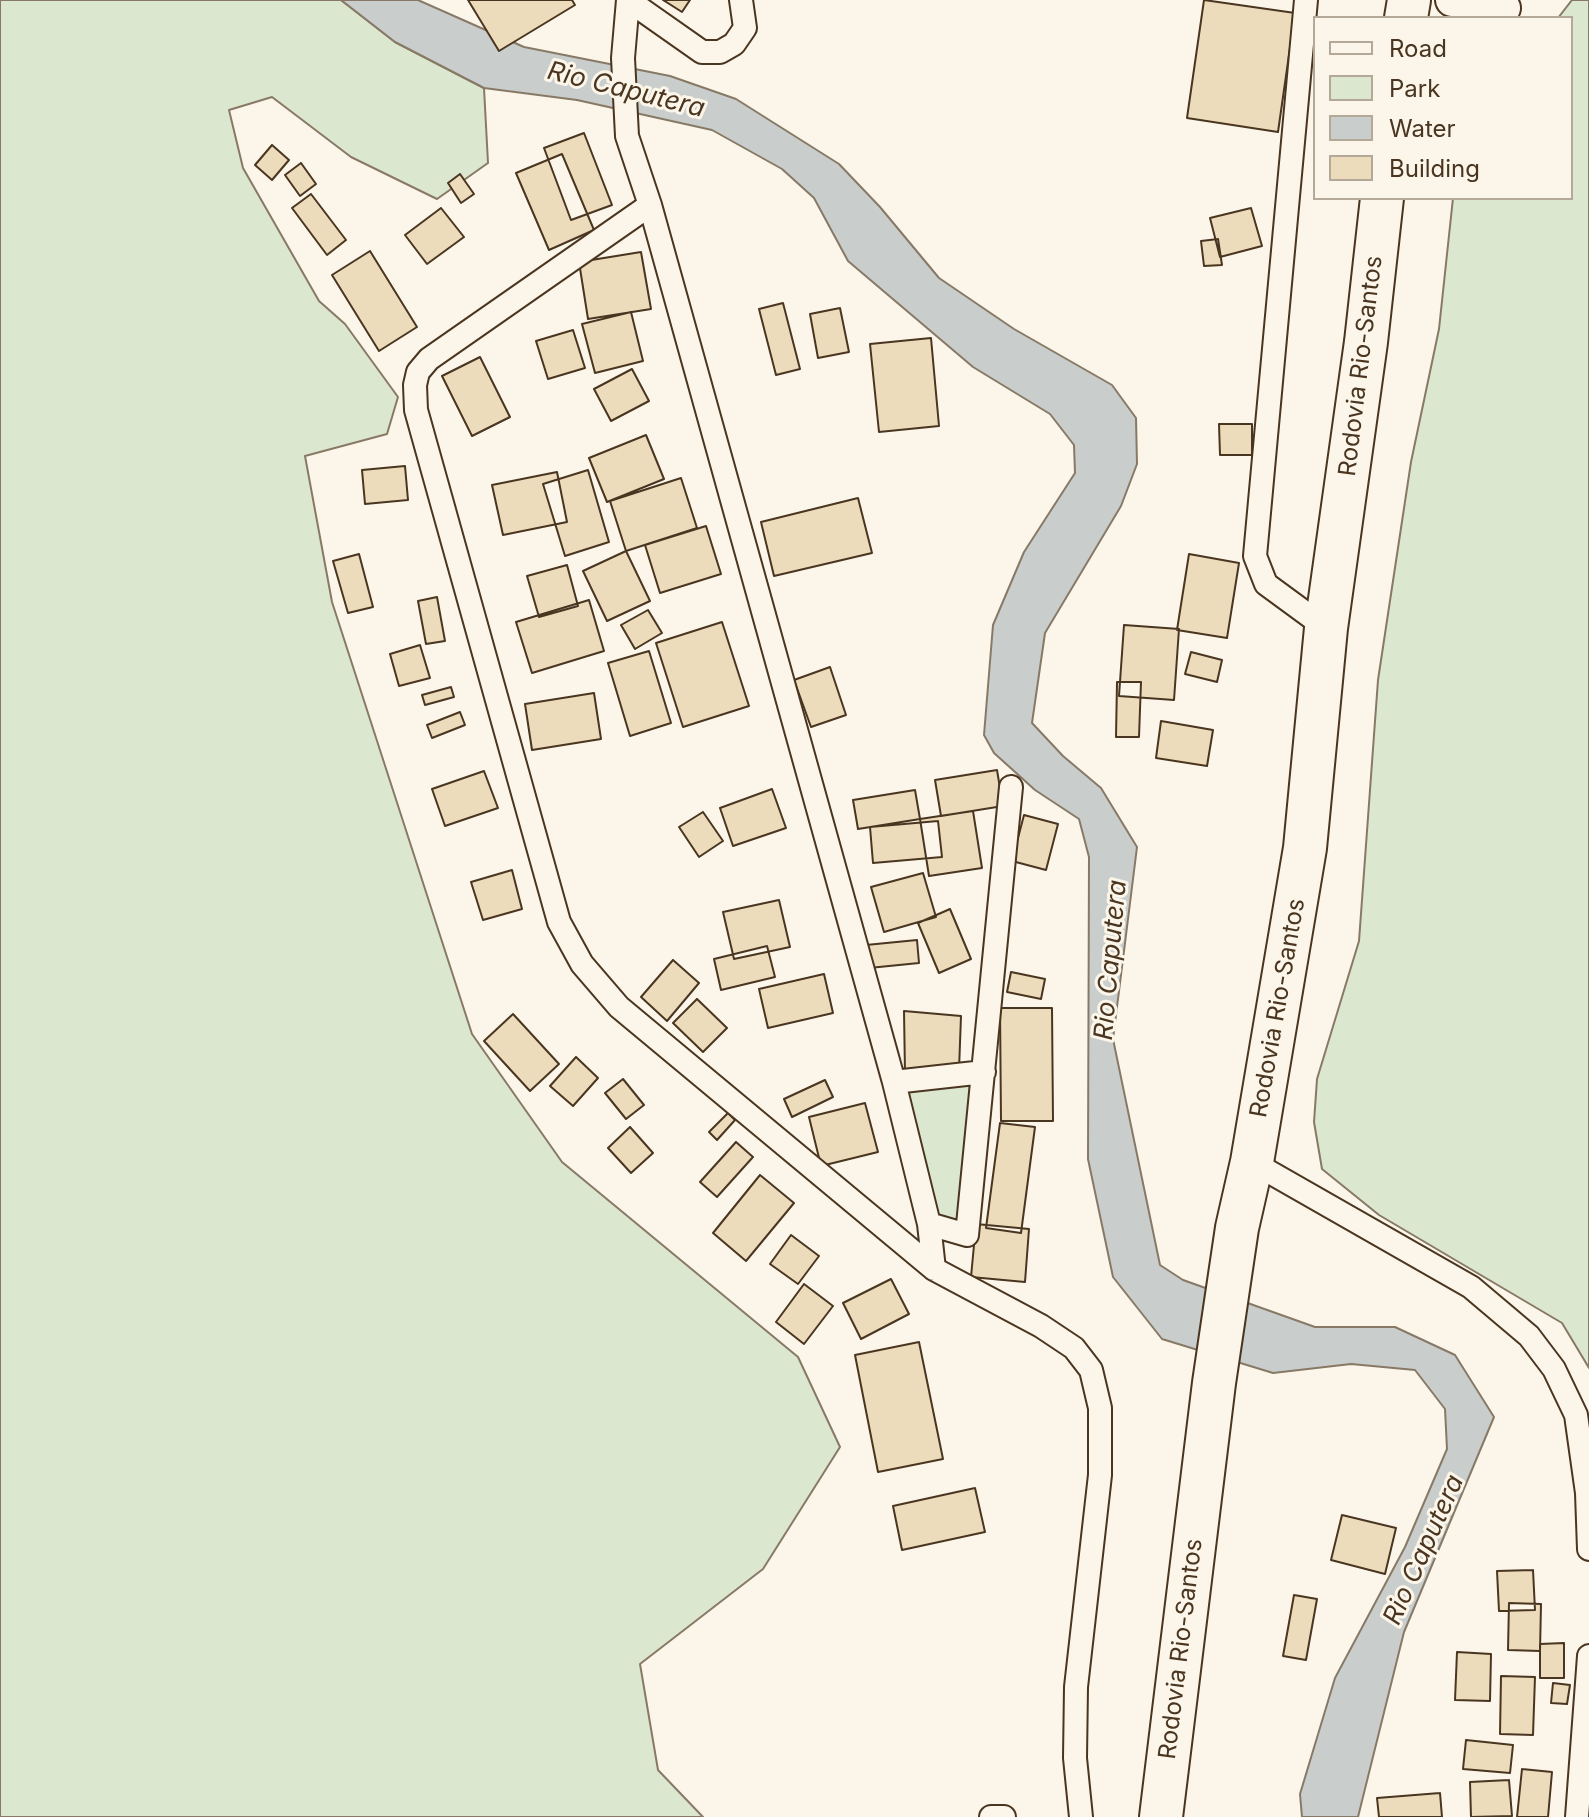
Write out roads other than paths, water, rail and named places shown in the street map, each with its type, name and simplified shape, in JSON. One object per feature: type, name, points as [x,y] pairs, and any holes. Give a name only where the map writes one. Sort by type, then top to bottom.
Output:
[{"type":"highway","name":"Rodovia Rio-Santos","points":[[1161,1817],[1214,1383],[1237,1228],[1252,1162],[1305,848],[1326,628],[1366,342],[1382,200]]},
{"type":"street","points":[[741,0],[745,28],[734,44],[720,52],[702,52],[628,0],[623,58],[627,136],[650,205],[894,1082],[929,1224],[934,1269]]},
{"type":"street","points":[[1306,0],[1255,556],[1266,584],[1326,628]]},
{"type":"street","points":[[1452,0],[1502,9]]},
{"type":"street","points":[[650,205],[429,359],[418,372],[416,410],[559,922],[582,964],[619,1007],[934,1269],[1041,1326],[1074,1348],[1091,1370],[1100,1408],[1100,1475],[1076,1687],[1075,1758],[1081,1817]]},
{"type":"street","points":[[929,1224],[967,1235],[1011,787]]},
{"type":"street","points":[[894,1082],[984,1072]]},
{"type":"street","points":[[1252,1162],[1471,1287],[1529,1336],[1554,1369],[1576,1415],[1587,1493],[1589,1549]]},
{"type":"street","points":[[1577,1817],[1589,1656]]},
{"type":"street","points":[[991,1817],[1004,1817]]},
{"type":"water","name":"Rio Caputera","points":[[341,0],[418,0],[524,47],[670,76],[736,99],[839,164],[880,207],[939,278],[1014,329],[1112,385],[1136,418],[1137,464],[1121,506],[1045,633],[1032,723],[1063,756],[1101,788],[1137,847],[1113,1039],[1160,1265],[1183,1280],[1315,1327],[1395,1327],[1455,1355],[1494,1417],[1404,1632],[1358,1817],[1302,1817],[1300,1794],[1335,1678],[1405,1547],[1447,1449],[1445,1409],[1415,1370],[1351,1364],[1273,1373],[1162,1339],[1113,1277],[1088,1159],[1089,857],[1079,819],[1035,790],[994,753],[984,735],[993,625],[1024,552],[1075,473],[1074,445],[1050,414],[973,367],[848,261],[814,198],[782,169],[712,130],[577,100],[484,88],[395,42]]}]
